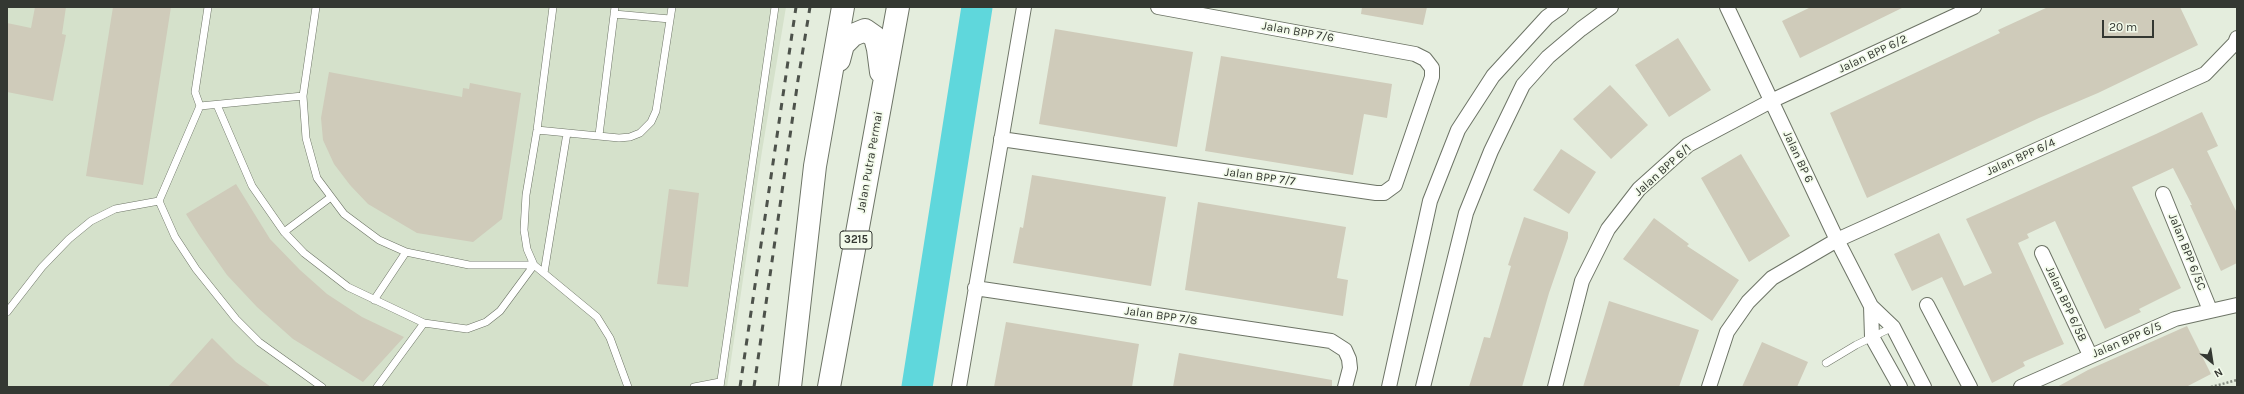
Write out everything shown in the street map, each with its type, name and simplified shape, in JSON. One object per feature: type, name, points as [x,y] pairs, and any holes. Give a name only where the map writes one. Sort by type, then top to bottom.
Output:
[{"type":"main road","points":[[790,387],[815,166],[843,7]]},
{"type":"main road","name":"Jalan Putra Permai","points":[[829,387],[898,7]]},
{"type":"main road","points":[[827,93],[843,46],[853,35],[865,30],[874,37],[878,49],[883,93]]},
{"type":"street","points":[[959,387],[1024,7]]},
{"type":"street","name":"Jalan BPP 7/6","points":[[1158,7],[1415,54],[1425,59],[1432,68]]},
{"type":"street","points":[[1389,387],[1430,201],[1458,130],[1493,76],[1547,17],[1561,7]]},
{"type":"street","points":[[1423,387],[1466,213],[1491,151],[1523,84],[1548,57],[1581,29],[1611,7]]},
{"type":"street","name":"Jalan BP 6","points":[[1726,7],[1837,240],[1871,306]]},
{"type":"street","name":"Jalan BPP 6/2","points":[[1771,101],[1974,7]]},
{"type":"street","name":"Jalan BPP 6/4","points":[[1709,387],[1727,332],[1748,302],[1772,278],[1837,240],[2205,74],[2235,43],[2237,38]]},
{"type":"street","name":"Jalan BPP 7/7","points":[[1001,139],[1384,193],[1395,185],[1432,77],[1432,68]]},
{"type":"street","name":"Jalan BPP 6/1","points":[[1555,387],[1582,281],[1608,229],[1639,189],[1688,145],[1771,101]]},
{"type":"street","name":"Jalan BPP 6/5C","points":[[2163,194],[2210,310]]},
{"type":"street","name":"Jalan BPP 6/5B","points":[[2042,253],[2090,356]]},
{"type":"street","name":"Jalan BPP 7/8","points":[[975,288],[1331,341],[1345,350],[1349,359],[1350,368],[1346,387]]},
{"type":"street","points":[[1927,305],[1970,387]]},
{"type":"street","name":"Jalan BPP 6/5","points":[[2021,387],[2175,320],[2210,310],[2237,305]]},
{"type":"street","points":[[1871,306],[1893,327],[1924,387]]},
{"type":"street","points":[[1871,306],[1872,337],[1900,387]]},
{"type":"street","points":[[1890,369],[1910,360]]},
{"type":"lane","points":[[208,7],[195,92],[200,106],[159,201],[175,237],[196,269],[236,319],[259,342],[322,387]]},
{"type":"lane","points":[[316,7],[303,96],[306,138],[317,178],[344,214],[379,240],[406,252],[469,265],[534,265]]},
{"type":"lane","points":[[553,7],[537,130],[526,195],[524,230],[527,249],[534,265],[597,317],[610,338],[628,387]]},
{"type":"lane","points":[[537,130],[630,137],[640,133],[651,122],[656,111],[672,7]]},
{"type":"lane","points":[[694,387],[720,385],[774,7]]},
{"type":"lane","points":[[598,135],[614,10],[670,19]]},
{"type":"lane","points":[[200,106],[303,96]]},
{"type":"lane","points":[[217,104],[252,186],[284,232],[304,253],[348,287],[424,323],[467,329],[486,322],[500,311],[534,265]]},
{"type":"lane","points":[[544,273],[567,133]]},
{"type":"lane","points":[[284,232],[331,197]]},
{"type":"lane","points":[[7,312],[42,267],[69,239],[91,221],[115,208],[159,201]]},
{"type":"lane","points":[[374,300],[406,252]]},
{"type":"lane","points":[[377,387],[424,323]]},
{"type":"lane","points":[[1826,363],[1893,327]]},
{"type":"path","points":[[2211,387],[2237,380]]},
{"type":"shaded area","points":[[7,7],[786,7],[762,151],[727,387],[7,387]]},
{"type":"building","points":[[35,7],[66,7],[62,34],[66,35],[53,101],[7,92],[7,23],[31,28]]},
{"type":"building","points":[[113,7],[171,7],[143,185],[86,176]]},
{"type":"building","points":[[1362,7],[1427,7],[1423,25],[1361,14]]},
{"type":"building","points":[[1811,7],[1904,7],[1800,58],[1782,21]]},
{"type":"building","points":[[2048,7],[2180,7],[2198,45],[2098,93],[2039,118],[1867,198],[1830,113],[2000,33],[1998,30]]},
{"type":"building","points":[[1055,29],[1193,52],[1177,147],[1039,124]]},
{"type":"building","points":[[1678,38],[1711,90],[1669,117],[1635,65]]},
{"type":"building","points":[[1221,56],[1392,84],[1387,118],[1364,114],[1353,175],[1205,151]]},
{"type":"building","points":[[329,72],[462,97],[463,88],[469,89],[470,83],[521,93],[502,219],[473,242],[417,233],[368,204],[350,185],[334,164],[323,140],[321,118]]},
{"type":"building","points":[[1610,85],[1648,125],[1611,159],[1573,119]]},
{"type":"building","points":[[2202,112],[2218,146],[2207,151],[2237,213],[2237,263],[2221,271],[2190,205],[2192,205],[2173,168],[2132,187],[2181,288],[2139,309],[2141,312],[2105,329],[2055,221],[2027,234],[2029,238],[2018,243],[2064,344],[2023,362],[2025,366],[1992,383],[1942,277],[1912,291],[1894,254],[1939,233],[1964,286],[1992,273],[1966,219]]},
{"type":"building","points":[[1561,149],[1596,172],[1569,214],[1533,190]]},
{"type":"building","points":[[1741,154],[1790,236],[1749,262],[1701,178]]},
{"type":"building","points":[[1032,175],[1166,197],[1151,286],[1013,263],[1020,227],[1023,228]]},
{"type":"building","points":[[236,184],[270,239],[300,270],[327,294],[362,317],[404,337],[363,382],[293,339],[257,307],[227,275],[199,235],[186,214]]},
{"type":"building","points":[[669,189],[699,193],[688,287],[657,284]]},
{"type":"building","points":[[1198,202],[1346,227],[1337,278],[1348,280],[1343,316],[1185,290]]},
{"type":"building","points":[[1524,217],[1568,232],[1568,238],[1549,293],[1522,387],[1469,387],[1484,337],[1490,338],[1511,266],[1508,265]]},
{"type":"building","points":[[1654,218],[1689,244],[1687,246],[1739,280],[1712,321],[1623,259]]},
{"type":"building","points":[[1609,301],[1699,330],[1679,387],[1583,387]]},
{"type":"building","points":[[1006,322],[1139,344],[1132,387],[994,387]]},
{"type":"building","points":[[2187,326],[2211,374],[2186,387],[2057,387],[2088,370]]},
{"type":"building","points":[[212,338],[236,362],[271,387],[168,387]]},
{"type":"building","points":[[1762,342],[1808,362],[1797,387],[1742,387]]},
{"type":"building","points":[[1179,353],[1332,380],[1332,387],[1173,387]]},
{"type":"waterway","points":[[917,387],[977,7]]},
{"type":"railway","points":[[740,387],[796,7]]},
{"type":"railway","points":[[754,387],[798,80],[810,7]]}]
